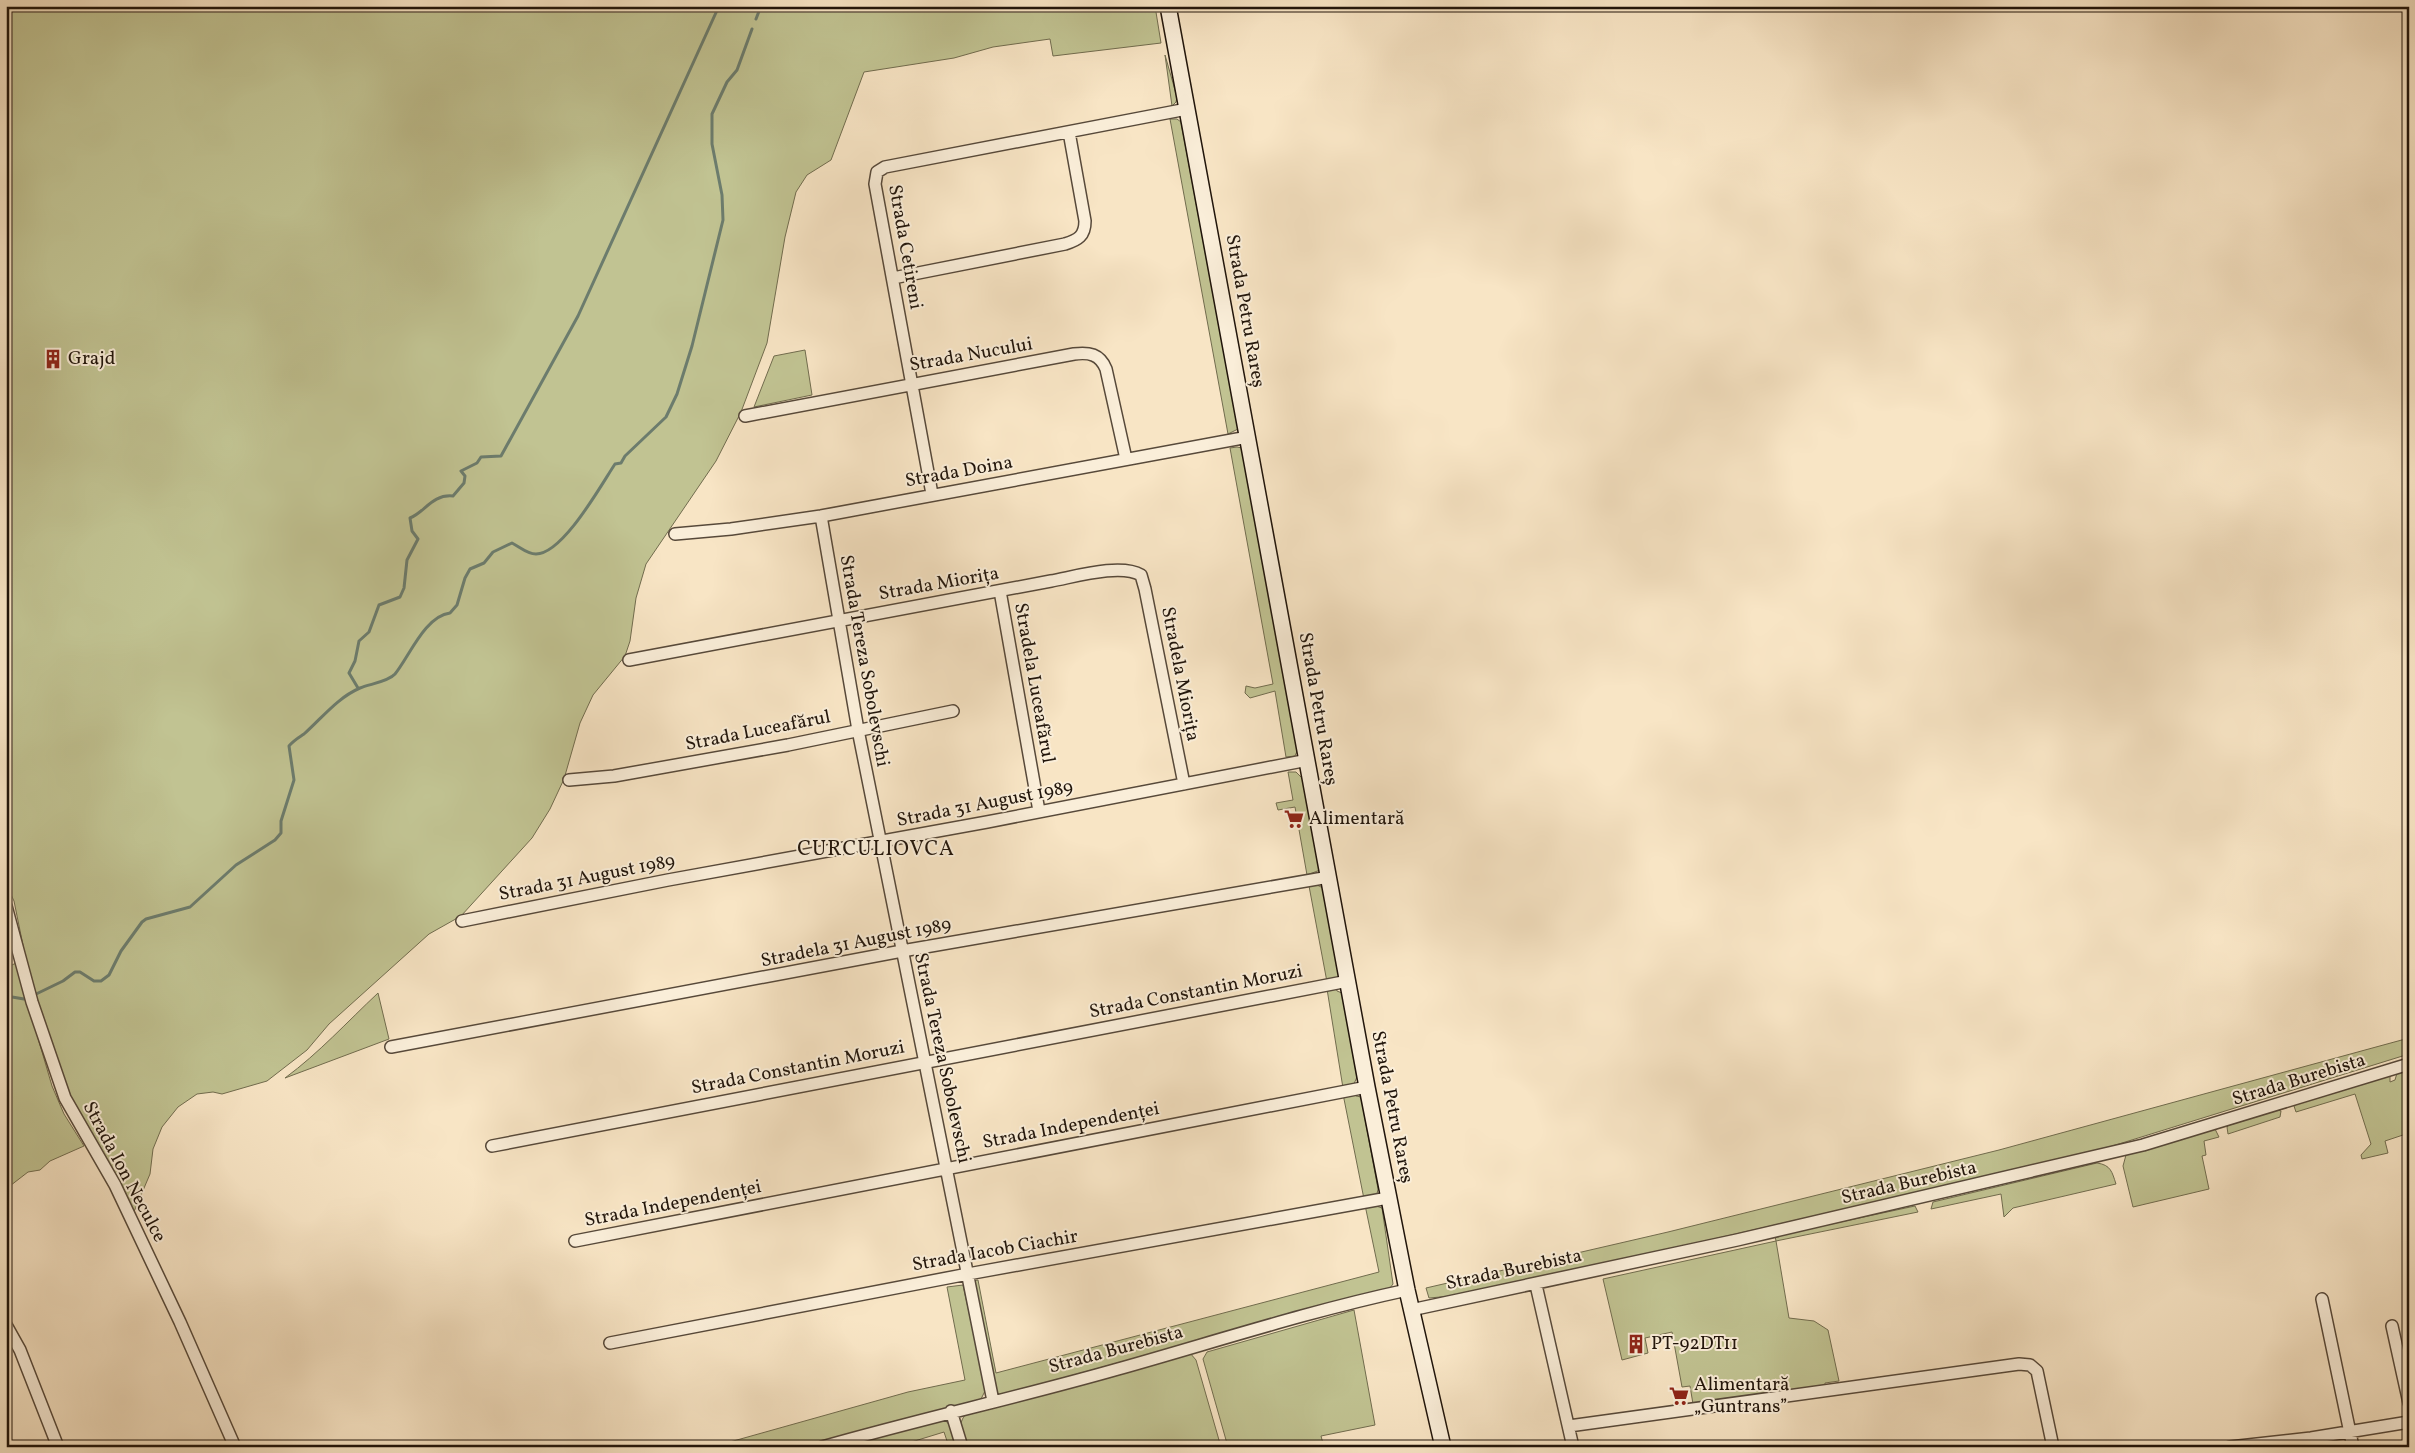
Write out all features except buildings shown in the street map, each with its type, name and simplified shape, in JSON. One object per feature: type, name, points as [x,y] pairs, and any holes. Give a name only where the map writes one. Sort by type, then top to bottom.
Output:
[{"type":"main road","name":"Strada Petru Rareș","points":[[1168,6],[1388,1198],[1411,1310],[1443,1447]]},
{"type":"street","name":"Strada Cetireni","points":[[932,494],[875,184],[878,170],[885,166],[1187,109]]},
{"type":"street","points":[[893,278],[1065,244],[1080,238],[1084,232],[1085,221],[1068,132]]},
{"type":"street","name":"Strada Nucului","points":[[745,416],[1074,354],[1091,354],[1101,359],[1106,368],[1126,458]]},
{"type":"street","name":"Strada Doina","points":[[675,534],[731,530],[821,516],[1126,458],[1248,437]]},
{"type":"street","name":"Strada Tereza Sobolevschi","points":[[821,516],[858,730],[993,1401]]},
{"type":"street","name":"Strada Miorița","points":[[629,660],[1105,572],[1124,570],[1138,573]]},
{"type":"street","name":"Stradela Miorița","points":[[1138,573],[1142,578],[1145,589],[1184,784]]},
{"type":"street","name":"Stradela Luceafărul","points":[[1000,591],[1039,811]]},
{"type":"street","name":"Strada Luceafărul","points":[[569,780],[614,776],[953,712]]},
{"type":"street","name":"Strada 31 August 1989","points":[[462,921],[668,880],[880,842],[1308,760]]},
{"type":"street","name":"Stradela 31 August 1989","points":[[391,1047],[902,951],[1329,877]]},
{"type":"street","name":"Strada Ion Neculce","points":[[6,906],[32,1002],[65,1098],[78,1124],[115,1185],[180,1322],[235,1447]]},
{"type":"street","name":"Strada Constantin Moruzi","points":[[492,1146],[1348,981]]},
{"type":"street","name":"Strada Burebista","points":[[1411,1310],[1970,1187],[2144,1144],[2409,1064]]},
{"type":"street","name":"Strada Independenței","points":[[575,1241],[1367,1087]]},
{"type":"street","name":"Strada Iacob Ciachir","points":[[610,1343],[968,1274],[1388,1198]]},
{"type":"street","points":[[1536,1284],[1573,1447]]},
{"type":"street","name":"Strada Burebista","points":[[822,1447],[951,1411],[1117,1370],[1351,1303],[1407,1290]]},
{"type":"street","points":[[2322,1299],[2354,1447]]},
{"type":"street","points":[[6,1325],[20,1350],[58,1447]]},
{"type":"street","points":[[2392,1326],[2409,1403]]},
{"type":"street","points":[[1569,1426],[1821,1393],[1983,1367],[2019,1364],[2030,1365],[2036,1369],[2039,1376],[2053,1447]]},
{"type":"street","points":[[951,1411],[962,1447]]},
{"type":"street","points":[[2230,1447],[2312,1438],[2409,1422]]},
{"type":"green space","points":[[6,6],[1155,6],[1161,43],[1053,56],[1050,39],[993,47],[954,58],[864,72],[831,160],[807,175],[796,192],[785,237],[767,343],[741,412],[716,461],[646,564],[636,598],[630,641],[625,656],[593,695],[580,723],[564,779],[550,809],[532,838],[461,916],[429,934],[329,1024],[307,1050],[267,1081],[222,1094],[213,1092],[197,1094],[178,1107],[162,1127],[153,1149],[150,1174],[133,1214],[70,1095],[40,1009],[27,965],[14,901],[6,884]]},
{"type":"green space","points":[[1165,55],[1177,97],[1176,102],[1172,106]]},
{"type":"green space","points":[[1170,119],[1177,119],[1181,122],[1238,429],[1228,434]]},
{"type":"green space","points":[[805,350],[812,395],[754,407],[774,356]]},
{"type":"green space","points":[[1230,448],[1242,448],[1298,749],[1295,756],[1286,757],[1275,691],[1250,698],[1245,693],[1246,686],[1255,688],[1273,684]]},
{"type":"green space","points":[[1288,772],[1296,772],[1303,779],[1320,870],[1307,875],[1295,807],[1278,810],[1276,803],[1293,800]]},
{"type":"green space","points":[[1317,885],[1323,888],[1339,974],[1338,977],[1327,982],[1309,886]]},
{"type":"green space","points":[[16,963],[52,1086],[64,1114],[84,1146],[50,1161],[40,1170],[28,1172],[6,1189],[6,968]]},
{"type":"green space","points":[[1336,988],[1337,991],[1342,993],[1357,1077],[1353,1086],[1343,1088],[1327,989]]},
{"type":"green space","points":[[378,993],[389,1039],[285,1078],[321,1048]]},
{"type":"green space","points":[[2409,1038],[2409,1054],[2093,1152],[1474,1294],[1429,1298],[1426,1288],[1668,1232],[1999,1150]]},
{"type":"green space","points":[[2409,1068],[2409,1133],[2385,1141],[2388,1153],[2362,1159],[2361,1155],[2371,1144],[2355,1094],[2296,1112],[2294,1106],[2297,1104],[2387,1075],[2390,1076],[2390,1082],[2395,1080],[2397,1073]]},
{"type":"green space","points":[[1354,1092],[1356,1096],[1361,1097],[1378,1189],[1377,1194],[1364,1199],[1343,1094]]},
{"type":"green space","points":[[2278,1110],[2281,1111],[2280,1117],[2228,1134],[2227,1127],[2229,1125]]},
{"type":"green space","points":[[2215,1129],[2219,1137],[2204,1141],[2206,1155],[2202,1156],[2209,1189],[2133,1207],[2123,1166],[2126,1155]]},
{"type":"green space","points":[[2097,1163],[2108,1167],[2116,1184],[2013,1208],[2004,1217],[2001,1194],[1931,1209],[1933,1202]]},
{"type":"green space","points":[[1375,1203],[1376,1206],[1382,1208],[1393,1284],[1390,1288],[1001,1395],[995,1392],[973,1281],[978,1280],[996,1373],[1379,1272],[1365,1205]]},
{"type":"green space","points":[[1915,1206],[1918,1212],[1776,1241],[1775,1236]]},
{"type":"green space","points":[[1776,1241],[1789,1318],[1814,1321],[1828,1330],[1839,1381],[1825,1383],[1825,1388],[1693,1404],[1690,1386],[1682,1387],[1672,1332],[1645,1338],[1648,1353],[1622,1360],[1603,1279]]},
{"type":"green space","points":[[963,1285],[986,1389],[981,1399],[804,1447],[712,1447],[908,1392],[965,1380],[947,1287]]},
{"type":"green space","points":[[1354,1310],[1375,1425],[1321,1436],[1324,1447],[1228,1447],[1203,1359],[1207,1352]]},
{"type":"green space","points":[[1190,1353],[1196,1360],[1221,1447],[966,1447],[961,1425],[967,1413]]},
{"type":"green space","points":[[945,1420],[952,1428],[958,1447],[949,1447],[944,1432],[895,1447],[839,1447]]},
{"type":"waterway","points":[[358,688],[349,673],[355,661],[359,641],[369,632],[379,605],[400,597],[404,588],[407,560],[418,539],[412,531],[410,518],[434,500],[453,496],[464,483],[465,476],[461,471],[477,463],[481,457],[501,456],[578,316],[719,6]]},
{"type":"waterway","points":[[756,19],[761,6]]},
{"type":"waterway","points":[[32,996],[63,981],[75,972],[80,972],[94,981],[101,981],[109,975],[121,951],[142,922],[146,919],[190,907],[236,865],[275,840],[281,833],[281,821],[294,780],[289,746],[344,697],[360,688],[392,677],[425,629],[433,621],[450,613],[457,605],[465,578],[470,569],[484,563],[493,552],[512,543],[533,554],[547,551],[558,543],[591,502],[615,464],[621,463],[625,456],[666,417],[677,394],[692,346],[723,220],[722,195],[712,144],[712,114],[727,82],[737,70],[752,29]]},
{"type":"waterway","points":[[6,996],[24,999]]},
{"type":"place","name":"Grajd","points":[[53,359]]},
{"type":"place","name":"Alimentară","points":[[1294,819]]},
{"type":"place","name":"PT-92DT11","points":[[1636,1344]]},
{"type":"place","name":"Alimentară „Guntrans”","points":[[1679,1396]]},
{"type":"district","name":"CURCULIOVCA","points":[[876,849]]}]
